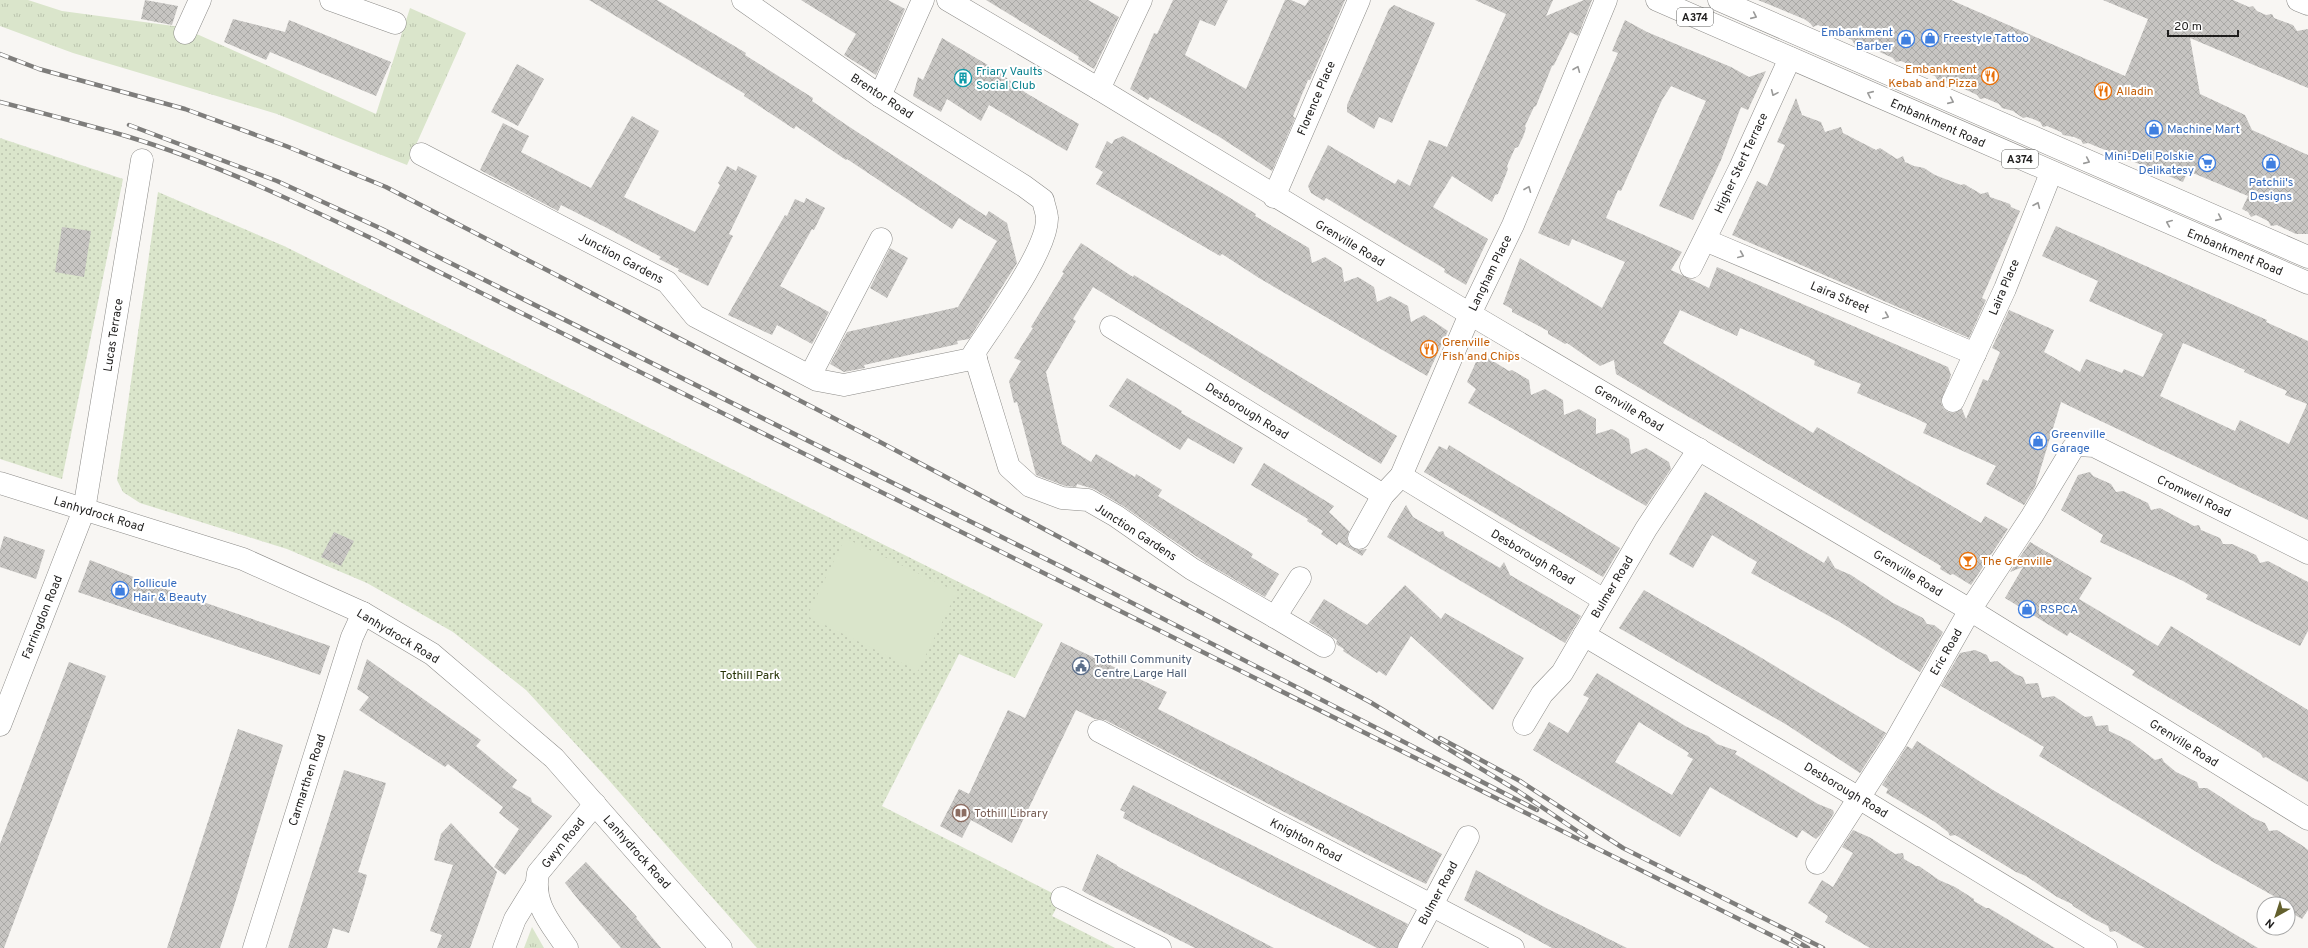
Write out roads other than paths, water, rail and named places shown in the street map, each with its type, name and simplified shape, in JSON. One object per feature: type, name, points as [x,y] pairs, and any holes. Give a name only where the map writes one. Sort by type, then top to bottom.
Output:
[{"type":"street","points":[[186,33],[200,0]]},
{"type":"street","points":[[331,0],[394,23]]},
{"type":"street","name":"Brentor Road","points":[[743,0],[880,96],[1024,186],[1043,200],[1047,219],[1044,235],[1031,262],[974,353],[976,358]]},
{"type":"street","points":[[880,96],[923,0]]},
{"type":"street","name":"Grenville Road","points":[[948,0],[1099,89],[1274,197],[1470,314],[1970,610],[2308,819]]},
{"type":"street","points":[[1099,89],[1141,0]]},
{"type":"street","name":"Florence Place","points":[[1274,197],[1359,0]]},
{"type":"street","name":"Langham Place","points":[[1359,538],[1383,495],[1401,476],[1470,314],[1513,225],[1606,0]]},
{"type":"street","name":"Embankment Road","points":[[1656,0],[2051,173],[2308,283]]},
{"type":"street","name":"Embankment Road","points":[[1719,0],[2308,257]]},
{"type":"street","points":[[2298,0],[2308,4]]},
{"type":"street","name":"Higher Stert Terrace","points":[[1690,267],[1705,240],[1790,58]]},
{"type":"street","name":"Junction Gardens","points":[[421,154],[667,282],[695,316],[817,380],[844,386],[976,358],[1009,467],[1030,486],[1062,498],[1088,500],[1116,516],[1192,569],[1324,646]]},
{"type":"street","name":"Lucas Terrace","points":[[84,510],[142,160]]},
{"type":"street","name":"Laira Place","points":[[1953,401],[2005,290],[2051,173]]},
{"type":"street","points":[[810,376],[881,238]]},
{"type":"street","name":"Laira Street","points":[[1705,240],[1975,354]]},
{"type":"street","name":"Desborough Road","points":[[1110,327],[1383,495]]},
{"type":"street","name":"Cromwell Road","points":[[2078,445],[2094,446],[2308,553]]},
{"type":"street","name":"Eric Road","points":[[1817,863],[1895,742],[1970,610],[2032,516],[2070,452],[2078,445]]},
{"type":"street","name":"Bulmer Road","points":[[1524,724],[1542,694],[1562,673],[1646,529],[1699,449]]},
{"type":"street","name":"Desborough Road","points":[[1401,476],[1604,600]]},
{"type":"street","name":"Lanhydrock Road","points":[[0,483],[243,559],[363,613],[432,654],[459,675],[554,758],[721,948]]},
{"type":"street","name":"Farringdon Road","points":[[0,725],[84,510]]},
{"type":"street","points":[[1275,617],[1300,578]]},
{"type":"street","name":"Carmarthen Road","points":[[254,948],[352,637],[363,613]]},
{"type":"street","name":"Desborough Road","points":[[1584,635],[1859,798],[2106,948]]},
{"type":"street","name":"Knighton Road","points":[[1099,731],[1513,948]]},
{"type":"street","name":"Gwyn Road","points":[[504,948],[514,919],[536,885],[538,873],[595,804]]},
{"type":"street","name":"Bulmer Road","points":[[1409,948],[1468,838]]},
{"type":"street","points":[[536,885],[540,906],[567,948]]},
{"type":"street","points":[[1062,898],[1160,948]]},
{"type":"railway","points":[[0,54],[39,69],[185,109],[286,146],[386,187],[880,442],[1370,702],[1518,791],[1586,837]]},
{"type":"railway","points":[[0,102],[158,146],[221,170],[314,211],[1797,948]]},
{"type":"railway","points":[[129,125],[277,181],[382,229],[1062,567],[1537,810]]},
{"type":"railway","points":[[1440,738],[1520,781],[1623,848],[1823,948]]},
{"type":"railway","points":[[1793,939],[1808,948]]},
{"type":"place","name":"Freestyle Tattoo","points":[[1930,38]]},
{"type":"place","name":"Embankment Barber","points":[[1906,39]]},
{"type":"place","name":"Embankment Kebab and Pizza","points":[[1990,76]]},
{"type":"place","name":"Friary Vaults Social Club","points":[[963,78]]},
{"type":"place","name":"Alladin","points":[[2103,91]]},
{"type":"place","name":"Machine Mart","points":[[2154,129]]},
{"type":"place","name":"Mini-Deli Polskie Delikatesy","points":[[2207,163]]},
{"type":"place","name":"Patchii's Designs","points":[[2271,163]]},
{"type":"place","name":"Grenville Fish and Chips","points":[[1429,349]]},
{"type":"place","name":"Greenville Garage","points":[[2038,441]]},
{"type":"place","name":"The Grenville","points":[[1968,561]]},
{"type":"place","name":"Follicule Hair & Beauty","points":[[120,590]]},
{"type":"place","name":"RSPCA","points":[[2027,609]]},
{"type":"place","name":"Tothill Community Centre Large Hall","points":[[1081,666]]},
{"type":"place","name":"Tothill Library","points":[[961,813]]},
{"type":"park label","name":"Tothill Park","points":[[750,675]]}]
